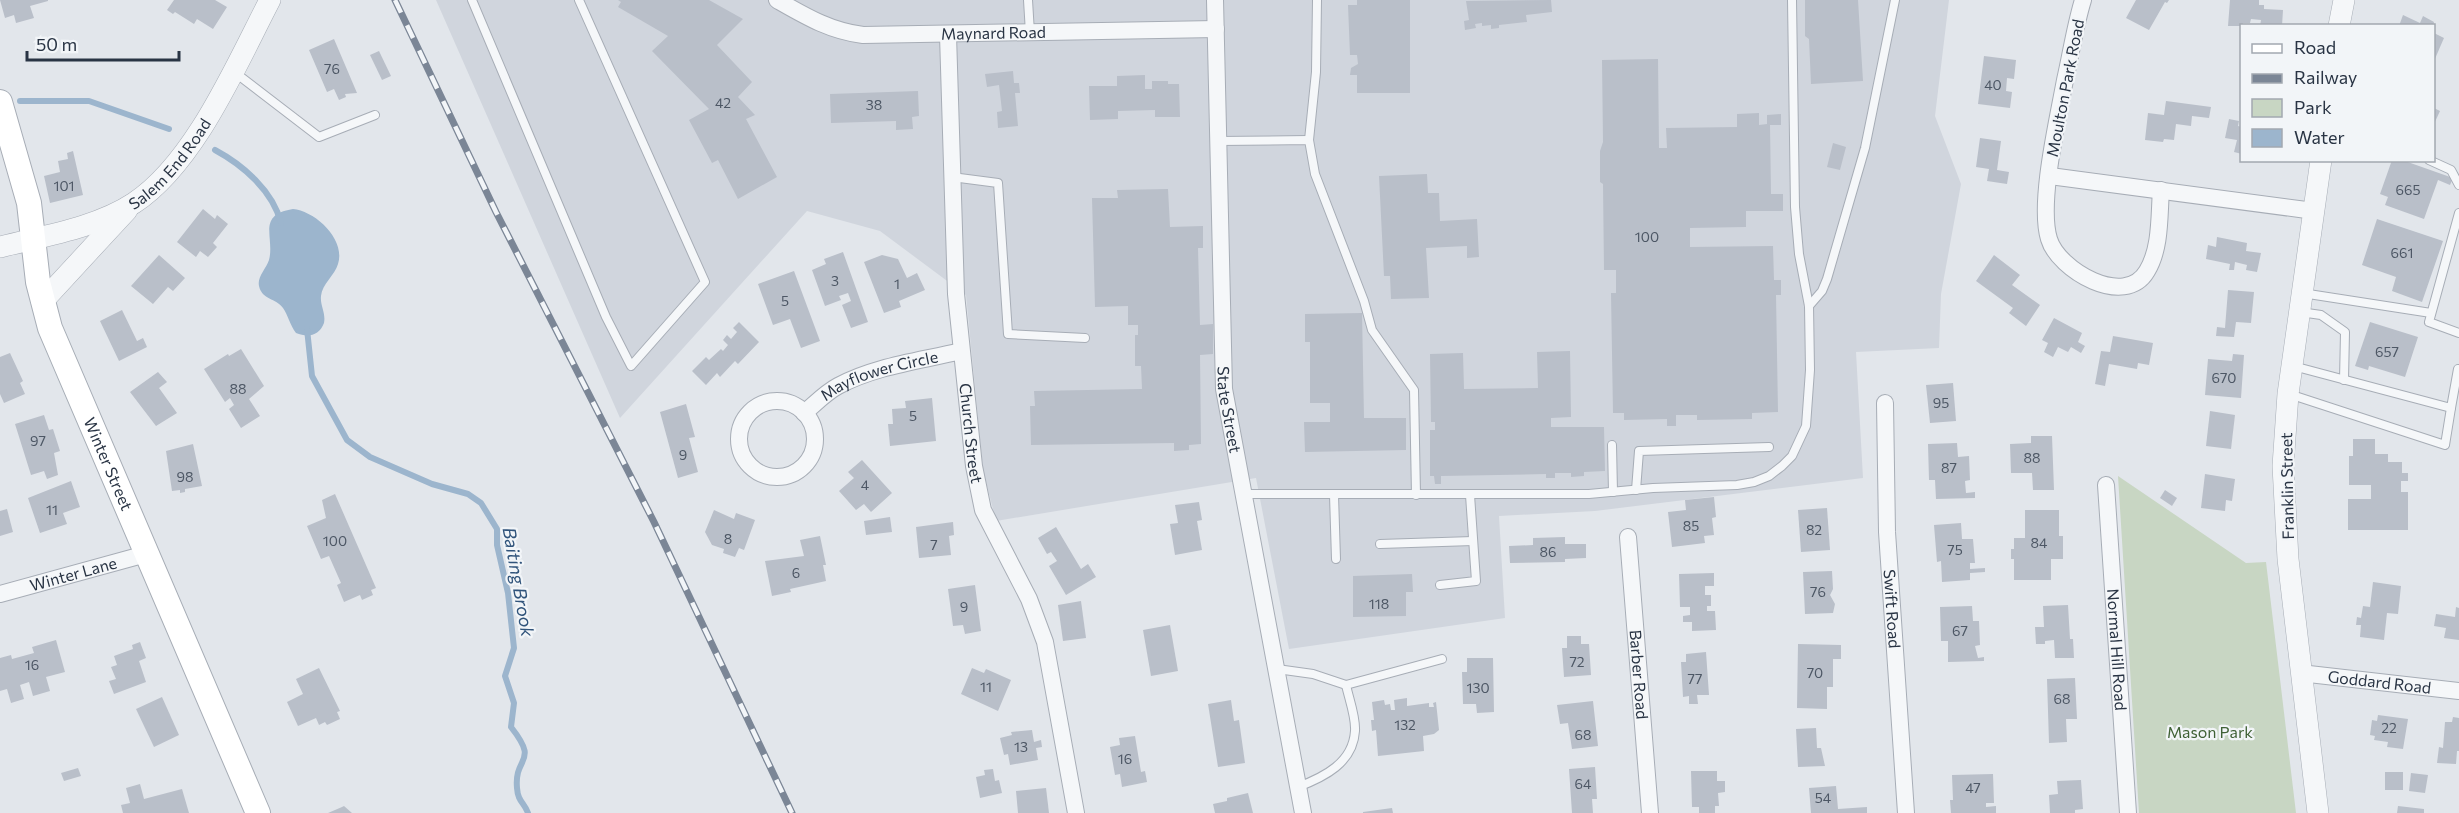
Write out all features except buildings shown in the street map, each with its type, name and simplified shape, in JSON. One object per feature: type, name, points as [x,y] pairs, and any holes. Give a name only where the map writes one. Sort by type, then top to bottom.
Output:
[{"type":"main road","name":"Winter Street","points":[[0,102],[29,203],[34,238],[34,260],[42,302],[50,328],[258,813]]},
{"type":"street","name":"Salem End Road","points":[[0,247],[91,222],[133,204],[163,178],[208,116],[270,0]]},
{"type":"street","name":"Maynard Road","points":[[777,0],[826,26],[845,33],[882,36],[1216,29]]},
{"type":"street","name":"State Street","points":[[1215,0],[1224,389],[1303,813]]},
{"type":"street","name":"Moulton Park Road","points":[[2083,0],[2054,137],[2047,226],[2054,250],[2088,279],[2103,286],[2117,288],[2130,286],[2140,280],[2153,258],[2157,243],[2161,190]]},
{"type":"street","points":[[2339,24],[2344,0]]},
{"type":"street","name":"Church Street","points":[[948,35],[951,177],[961,351],[974,466],[983,510],[1029,599],[1045,642],[1076,813]]},
{"type":"street","name":"Franklin Street","points":[[2318,813],[2300,673],[2284,511],[2283,466],[2288,394],[2321,162]]},
{"type":"street","name":"Moulton Park Road","points":[[2050,176],[2314,211]]},
{"type":"street","points":[[42,302],[133,204]]},
{"type":"street","name":"Mayflower Circle","points":[[804,413],[836,387],[855,378],[961,351]]},
{"type":"street","points":[[779,401],[794,405],[804,413],[814,433],[811,455],[803,465],[784,476],[763,474],[743,457],[739,443],[740,429],[744,419],[753,409],[764,403],[779,401]]},
{"type":"street","name":"Swift Road","points":[[1885,403],[1887,532],[1906,813]]},
{"type":"street","name":"Normal Hill Road","points":[[2106,485],[2128,813]]},
{"type":"street","name":"Barber Road","points":[[1628,537],[1650,813]]},
{"type":"street","name":"Winter Lane","points":[[0,594],[146,554]]},
{"type":"street","name":"Goddard Road","points":[[2300,673],[2459,691]]},
{"type":"lane","points":[[472,0],[606,317],[631,366],[705,282],[579,0]]},
{"type":"lane","points":[[1028,0],[1030,33]]},
{"type":"lane","points":[[1317,0],[1316,72],[1309,140],[1315,174],[1364,301],[1372,330],[1414,390],[1416,495]]},
{"type":"lane","points":[[1244,494],[1470,495],[1613,492],[1737,485],[1769,476],[1792,456],[1806,426],[1809,402],[1809,306],[1799,254],[1795,207],[1792,0]]},
{"type":"lane","points":[[1809,306],[1822,291],[1827,279],[1857,179],[1871,122],[1895,0]]},
{"type":"lane","points":[[233,71],[319,137],[375,115]]},
{"type":"lane","points":[[1218,141],[1309,140]]},
{"type":"lane","points":[[2433,162],[2451,170],[2459,185]]},
{"type":"lane","points":[[951,177],[998,183],[1008,334],[1085,338]]},
{"type":"lane","points":[[2459,213],[2429,322],[2459,333]]},
{"type":"lane","points":[[2301,303],[2431,313]]},
{"type":"lane","points":[[2301,303],[2345,332],[2344,380]]},
{"type":"lane","points":[[2292,365],[2451,408]]},
{"type":"lane","points":[[2288,394],[2445,445],[2457,369]]},
{"type":"lane","points":[[1612,445],[1613,492]]},
{"type":"lane","points":[[1636,490],[1639,451],[1768,447]]},
{"type":"lane","points":[[1334,495],[1336,559]]},
{"type":"lane","points":[[1440,585],[1476,581],[1470,495]]},
{"type":"lane","points":[[1380,544],[1473,540]]},
{"type":"lane","points":[[1276,669],[1313,674],[1346,685],[1442,659]]},
{"type":"lane","points":[[1298,787],[1327,775],[1348,753],[1355,731],[1346,685]]},
{"type":"shaded area","points":[[436,0],[1949,0],[1935,116],[1961,184],[1941,294],[1939,348],[1856,352],[1863,478],[1595,511],[1499,516],[1505,618],[1289,649],[1256,478],[996,521],[983,470],[966,295],[880,231],[807,211],[620,418]]},
{"type":"green space","name":"Mason Park","points":[[2118,476],[2246,563],[2266,562],[2296,813],[2139,813]]},
{"type":"water","points":[[293,209],[310,215],[327,228],[337,245],[339,255],[338,264],[322,292],[324,323],[313,335],[296,333],[283,308],[263,294],[259,286],[260,276],[269,260],[271,222],[274,216]]},
{"type":"waterway","name":"Baiting Brook","points":[[20,101],[89,101],[169,129]]},
{"type":"waterway","name":"Baiting Brook","points":[[215,150],[236,163],[256,180],[271,200],[281,223]]},
{"type":"waterway","name":"Baiting Brook","points":[[307,329],[312,376],[347,440],[370,457],[432,484],[468,494],[481,503],[497,529],[497,545],[508,593],[514,648],[505,676],[514,703],[511,727],[524,748],[525,754],[517,777],[517,788],[528,813]]},
{"type":"railway","points":[[395,0],[496,212],[654,522],[792,813]]}]
